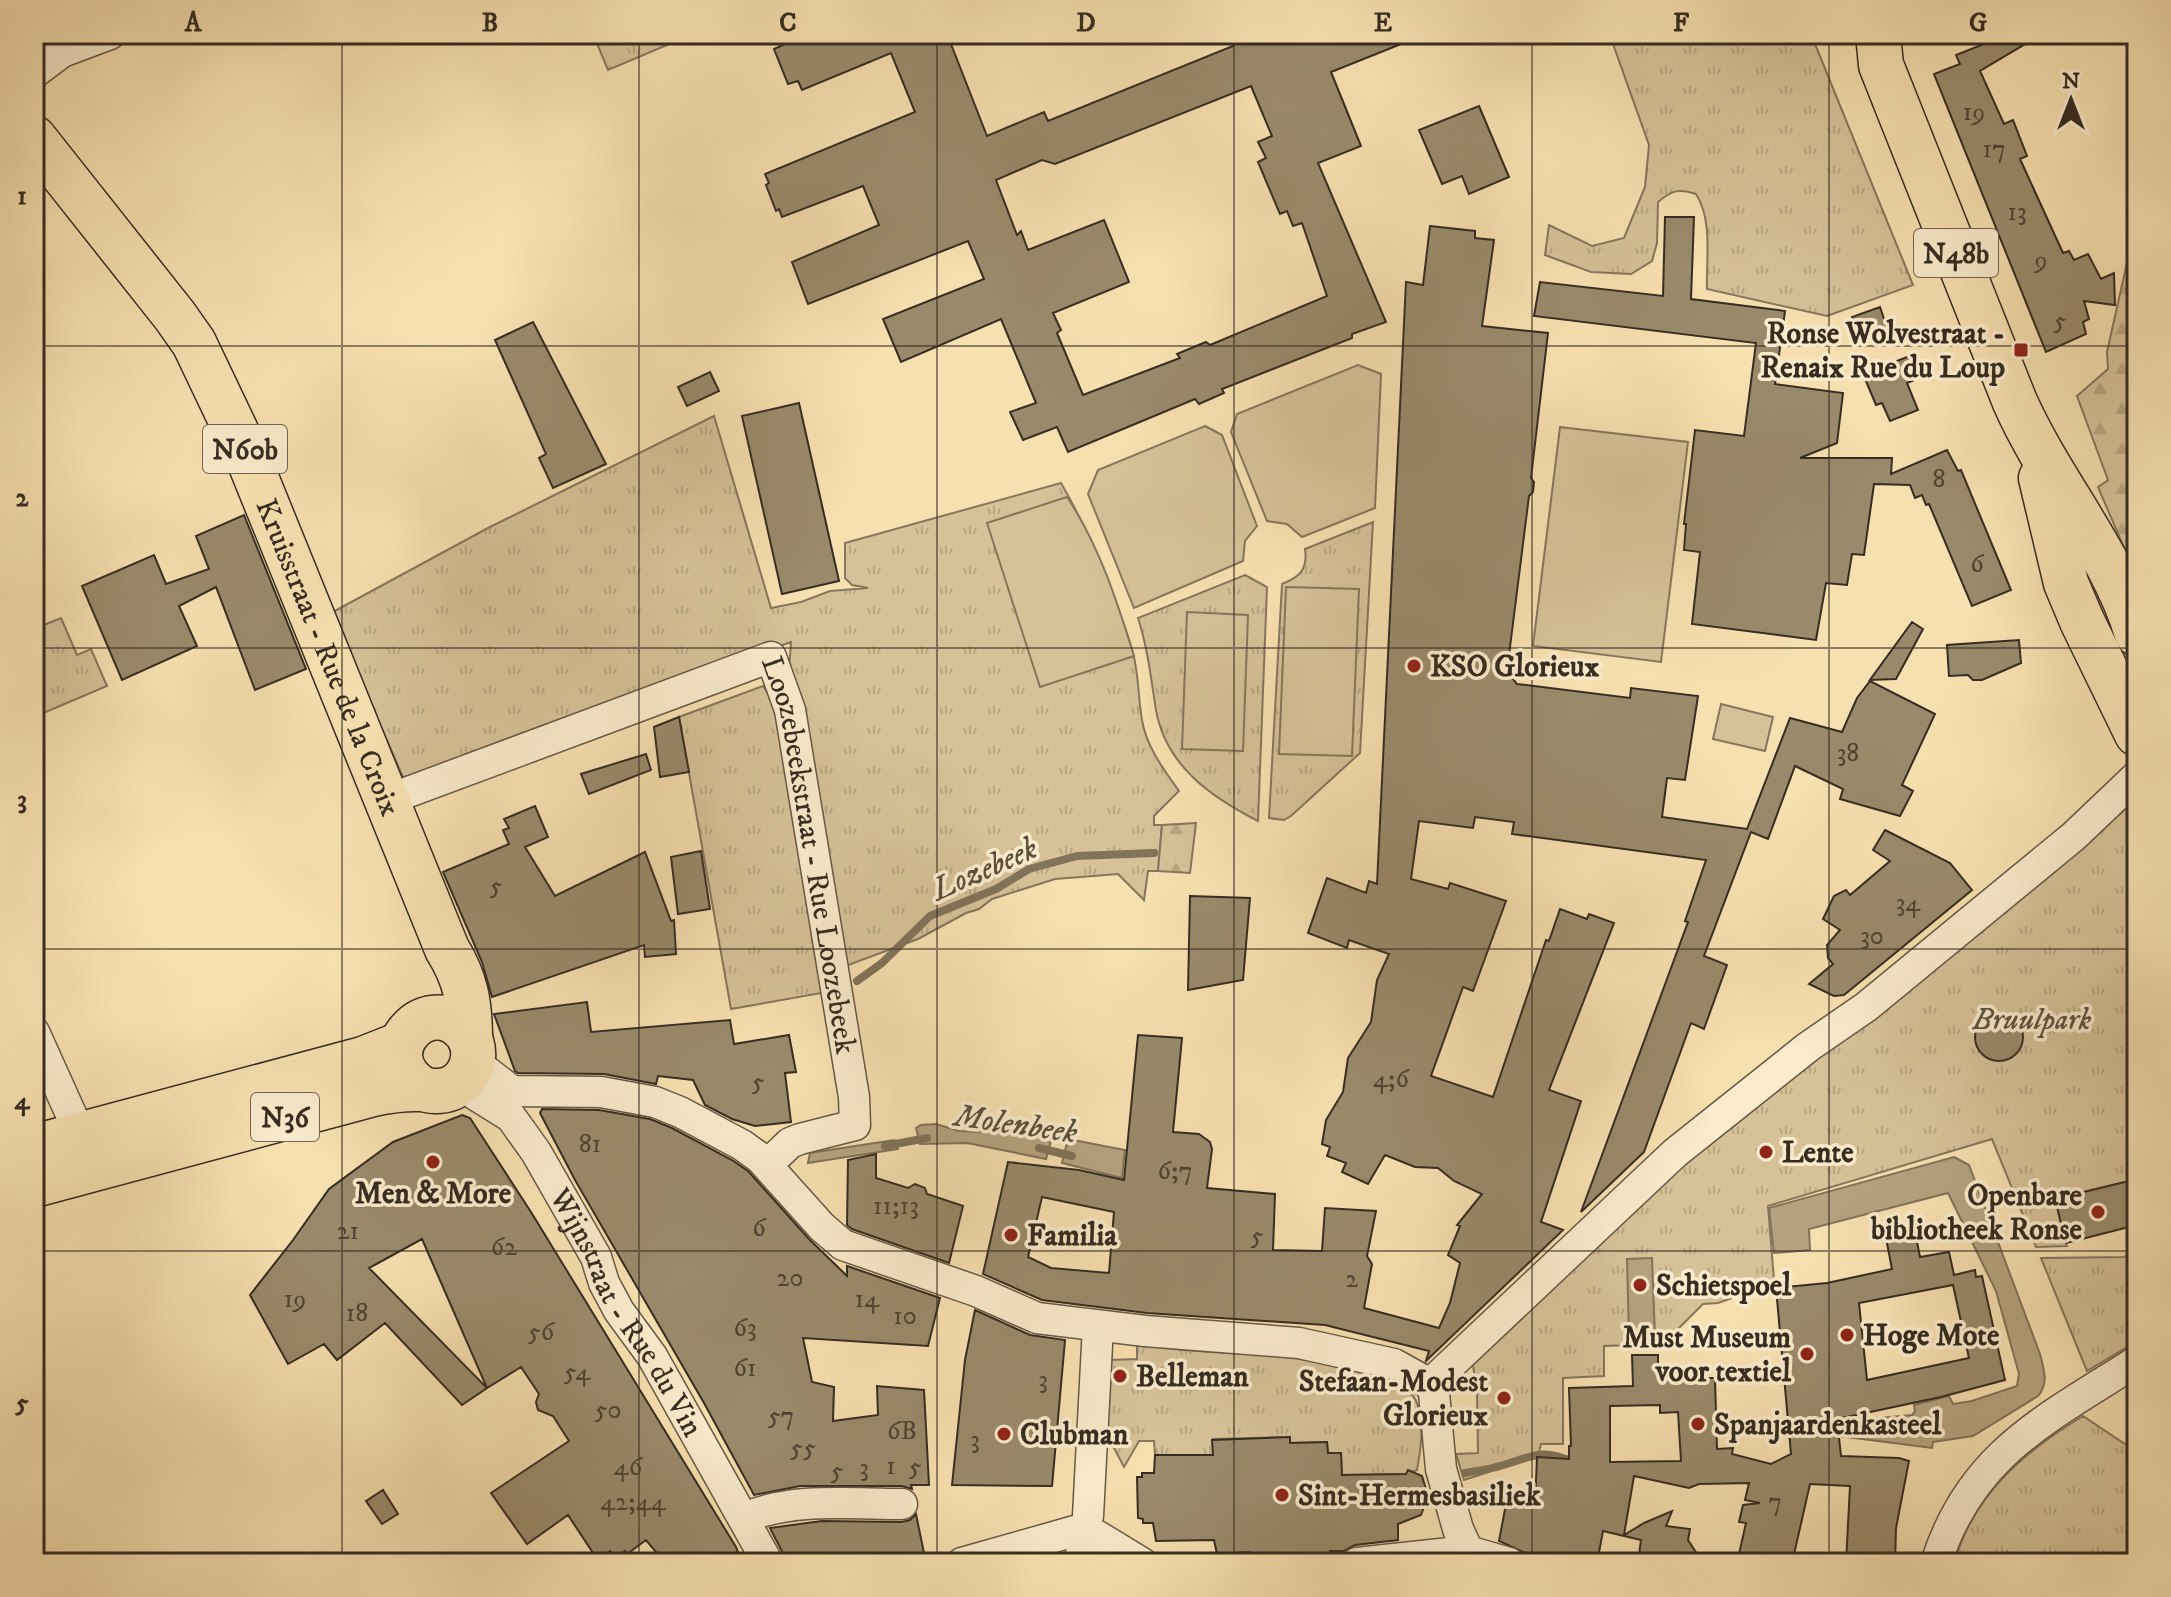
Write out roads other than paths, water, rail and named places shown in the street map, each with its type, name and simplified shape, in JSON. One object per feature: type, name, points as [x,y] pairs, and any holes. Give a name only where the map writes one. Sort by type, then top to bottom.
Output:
[{"type":"main road","name":"N48b","points":[[1871,44],[2032,441],[2066,583],[2137,734]]},
{"type":"main road","name":"Kruisstraat - Rue de la Croix","points":[[34,138],[152,285],[194,343],[244,448],[447,949],[463,979],[470,1014],[456,1068]]},
{"type":"main road","name":"N48b","points":[[2032,441],[2100,551],[2131,612],[2137,634]]},
{"type":"main road","points":[[412,1032],[439,1017],[454,1022],[456,1068],[405,1074],[401,1064],[412,1032],[441,988],[447,949]]},
{"type":"main road","name":"N36","points":[[34,1185],[89,1151],[363,1059],[412,1032]]},
{"type":"main road","name":"N36","points":[[34,1147],[89,1151],[373,1094],[456,1068]]},
{"type":"street","points":[[34,73],[62,52],[110,34]]},
{"type":"street","name":"Loozebeekstraat - Rue Loozebeek","points":[[387,800],[771,657],[790,710],[854,1097],[855,1125],[790,1143],[767,1165]]},
{"type":"street","points":[[1430,1384],[1675,1153],[1808,1047],[1866,1007],[2074,836],[2137,776]]},
{"type":"street","points":[[34,1032],[89,1151]]},
{"type":"street","points":[[456,1068],[512,1091],[601,1092],[655,1102],[708,1126],[751,1151],[811,1216],[843,1245],[976,1291],[1037,1318],[1299,1343],[1394,1364],[1430,1384],[1436,1406],[1441,1469],[1458,1529],[1468,1551]]},
{"type":"street","name":"Wijnstraat - Rue du Vin","points":[[456,1068],[511,1117],[536,1152],[596,1257],[604,1283],[619,1311],[652,1356],[768,1563]]},
{"type":"street","points":[[1085,1529],[1098,1326]]},
{"type":"street","points":[[1936,1563],[1943,1541],[1966,1500],[1987,1469],[2005,1450],[2045,1418],[2137,1361]]},
{"type":"street","points":[[744,1518],[764,1509],[814,1504],[902,1504]]},
{"type":"street","points":[[977,1561],[1085,1529],[1142,1563]]},
{"type":"street","points":[[1357,1563],[1468,1551],[1509,1563]]},
{"type":"waterway","name":"Lozebeek","points":[[857,981],[882,963],[930,916],[996,889],[1029,869],[1077,856],[1154,853]]},
{"type":"waterway","name":"Molenbeek","points":[[885,1146],[927,1138]]},
{"type":"waterway","name":"Molenbeek","points":[[1039,1148],[1072,1156]]},
{"type":"waterway","name":"Molenbeek","points":[[1465,1473],[1543,1454],[1576,1463]]},
{"type":"place","name":"Ronse Wolvestraat - Renaix Rue du Loup","points":[[2021,350]]},
{"type":"place","name":"KSO Glorieux","points":[[1414,666]]},
{"type":"place","name":"Lente","points":[[1766,1152]]},
{"type":"place","name":"Men & More","points":[[433,1162]]},
{"type":"place","name":"Openbare bibliotheek Ronse","points":[[2098,1212]]},
{"type":"place","name":"Familia","points":[[1011,1235]]},
{"type":"place","name":"Schietspoel","points":[[1640,1285]]},
{"type":"place","name":"Hoge Mote","points":[[1847,1335]]},
{"type":"place","name":"Must Museum voor textiel","points":[[1807,1354]]},
{"type":"place","name":"Belleman","points":[[1120,1376]]},
{"type":"place","name":"Stefaan-Modest Glorieux","points":[[1504,1398]]},
{"type":"place","name":"Spanjaardenkasteel","points":[[1698,1424]]},
{"type":"place","name":"Clubman","points":[[1004,1434]]},
{"type":"place","name":"Sint-Hermesbasiliek","points":[[1282,1495]]},
{"type":"park label","name":"Bruulpark","points":[[2032,1019]]}]
